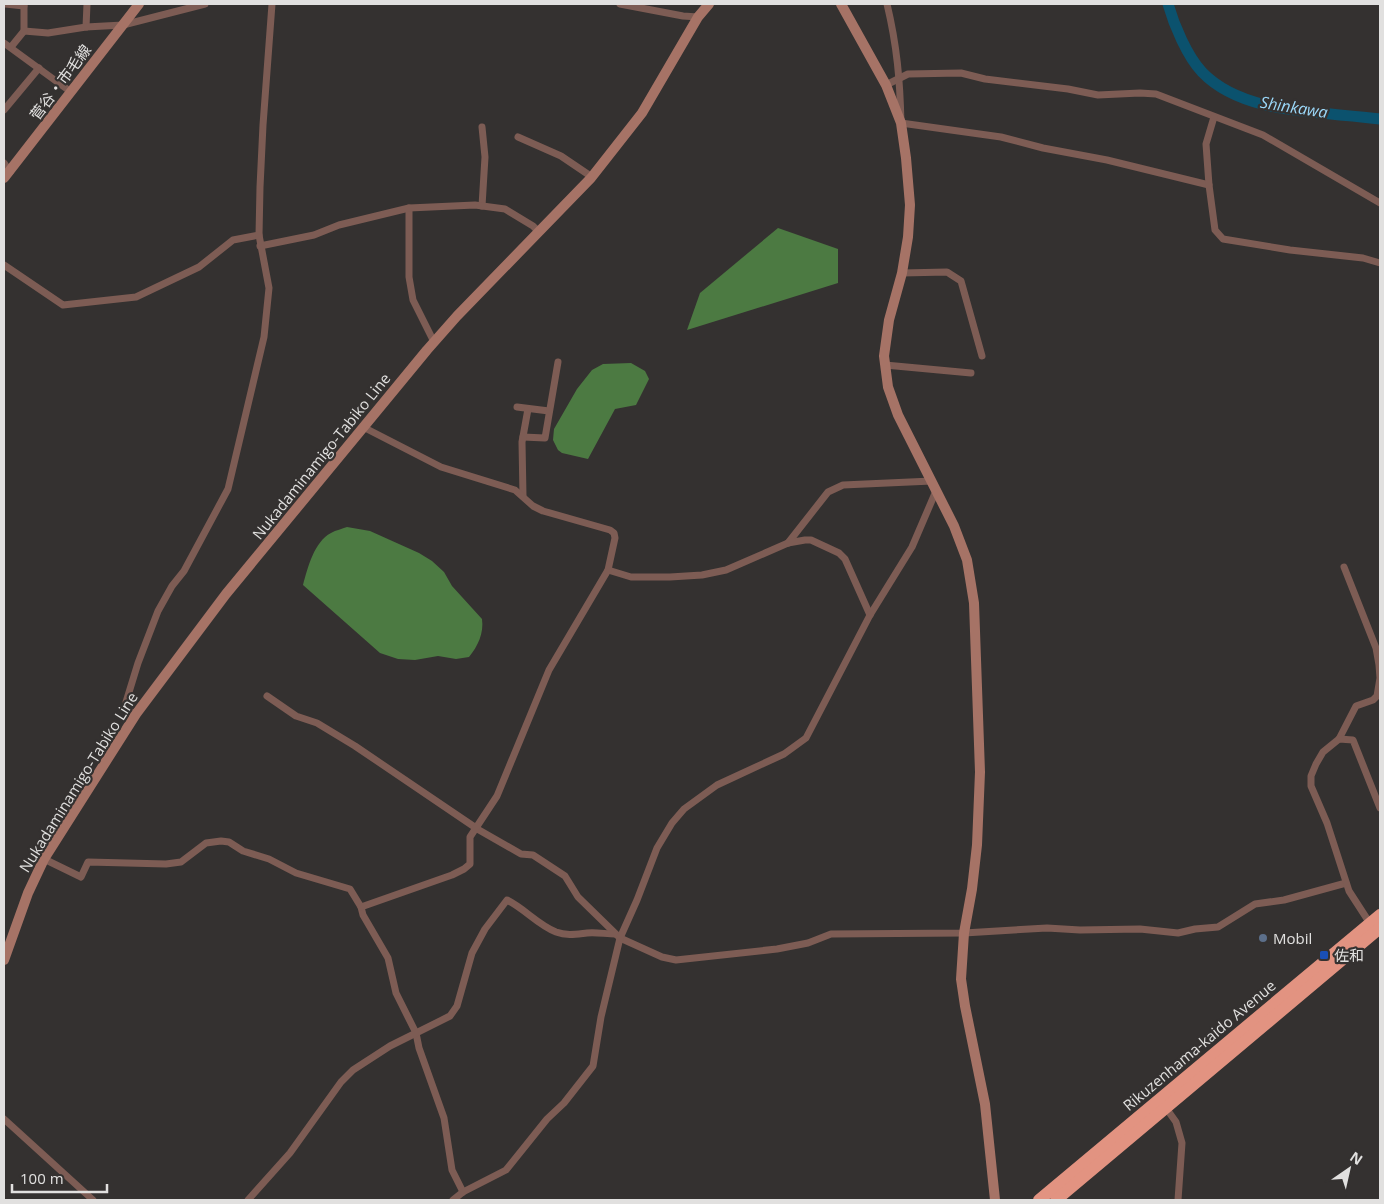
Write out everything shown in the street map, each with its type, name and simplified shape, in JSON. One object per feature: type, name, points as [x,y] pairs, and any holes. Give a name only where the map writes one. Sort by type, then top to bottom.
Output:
[{"type":"highway","name":"Rikuzenhama-kaido Avenue","points":[[1056,1200],[1377,928],[1380,915]]},
{"type":"highway","name":"Rikuzenhama-kaido Avenue","points":[[1039,1200],[1377,928]]},
{"type":"street","points":[[5,4],[24,5],[24,31],[11,47]]},
{"type":"street","points":[[86,28],[87,4]]},
{"type":"street","name":"菅谷・市毛線","points":[[6,171],[71,92],[139,4]]},
{"type":"street","points":[[24,31],[48,34],[123,25],[205,4]]},
{"type":"street","points":[[136,714],[128,712],[126,702],[158,611],[172,586],[184,571],[228,489],[264,337],[269,288],[259,235],[262,125],[272,4]]},
{"type":"street","points":[[620,4],[698,17]]},
{"type":"street","name":"Nukadaminamigo-Tabiko Line","points":[[4,960],[28,893],[44,859],[136,714],[226,594],[434,342],[538,231],[592,177],[642,113],[698,17],[708,4]]},
{"type":"street","points":[[841,4],[886,85],[901,123]]},
{"type":"street","points":[[887,4],[895,34],[900,78],[901,123],[910,204],[908,237],[902,272],[889,320],[884,356],[888,387],[898,415],[954,526],[968,560],[974,603],[980,772],[977,846],[964,933],[961,979],[985,1104],[995,1200]]},
{"type":"street","points":[[4,43],[71,92]]},
{"type":"street","points":[[4,110],[39,68]]},
{"type":"street","points":[[886,85],[908,74],[961,73],[985,79],[1068,89],[1098,95],[1156,94],[1263,135],[1380,203]]},
{"type":"street","points":[[1214,117],[1206,144],[1209,185],[1215,230],[1227,241],[1363,258],[1380,263]]},
{"type":"street","points":[[901,123],[1002,137],[1209,185]]},
{"type":"street","points":[[482,127],[485,157],[482,206]]},
{"type":"street","points":[[518,136],[561,156],[592,177]]},
{"type":"street","points":[[260,246],[314,235],[339,225],[409,208],[475,205],[504,209],[534,226],[538,231]]},
{"type":"street","points":[[409,208],[409,277],[413,300],[434,342]]},
{"type":"street","points":[[4,265],[64,305],[136,297],[199,267],[233,240],[259,235]]},
{"type":"street","points":[[902,272],[946,272],[961,281],[982,356]]},
{"type":"street","points":[[522,437],[545,438],[558,362]]},
{"type":"street","points":[[885,365],[971,373]]},
{"type":"street","points":[[517,407],[549,411]]},
{"type":"street","points":[[523,496],[522,437],[528,409]]},
{"type":"street","points":[[361,907],[452,875],[470,864],[470,836],[497,796],[550,670],[608,570],[614,550],[615,538],[614,533],[610,530],[543,511],[533,506],[515,490],[441,467],[363,427]]},
{"type":"street","points":[[788,543],[828,492],[843,486],[934,486]]},
{"type":"street","points":[[453,1200],[463,1192],[506,1170],[593,1066],[617,936],[637,900],[657,848],[672,823],[684,809],[717,785],[784,754],[806,738],[870,616],[912,546],[934,486]]},
{"type":"street","points":[[608,570],[632,577],[702,575],[726,570],[788,543],[811,540],[839,553],[845,559],[870,616]]},
{"type":"street","points":[[1344,567],[1376,648],[1380,678],[1377,696],[1373,700],[1356,706],[1339,739],[1323,752],[1311,776],[1311,786],[1327,823],[1346,883],[1377,928]]},
{"type":"street","points":[[267,696],[296,716],[317,723],[355,746],[478,830],[521,854],[533,855],[565,876],[578,897],[617,936]]},
{"type":"street","points":[[1339,739],[1353,740],[1380,808]]},
{"type":"street","points":[[44,859],[81,877],[88,862],[166,864],[182,862],[206,843],[221,841],[229,842],[243,851],[269,859],[296,873],[350,889],[361,907],[362,915],[388,958],[396,993],[416,1033],[419,1048],[444,1118],[452,1170],[463,1192]]},
{"type":"street","points":[[248,1200],[290,1153],[341,1082],[353,1070],[378,1053],[450,1016],[457,1006],[472,953],[485,929],[507,900],[556,932],[571,935],[589,933],[617,936],[662,957],[676,960],[777,949],[808,943],[831,934],[964,933],[1047,928],[1080,930],[1140,929],[1178,933],[1218,927],[1255,904],[1284,900],[1346,883]]},
{"type":"street","points":[[1166,1108],[1176,1122],[1182,1143],[1178,1200]]},
{"type":"street","points":[[4,1120],[93,1200]]},
{"type":"green space","points":[[778,228],[838,249],[838,283],[687,330],[700,293]]},
{"type":"green space","points":[[631,363],[645,371],[649,379],[636,405],[615,409],[588,459],[562,453],[558,450],[553,440],[554,429],[577,389],[592,370],[603,364]]},
{"type":"green space","points":[[347,527],[370,531],[419,553],[444,572],[452,586],[482,619],[480,639],[469,657],[456,659],[438,656],[415,660],[398,659],[380,653],[303,585],[312,556],[320,542],[331,533]]},
{"type":"waterway","name":"Shinkawa","points":[[1168,4],[1177,31],[1191,58],[1202,72],[1219,86],[1240,97],[1286,109],[1380,119]]},
{"type":"place","name":"Mobil","points":[[1263,938]]},
{"type":"place","name":"佐和","points":[[1324,955]]}]
